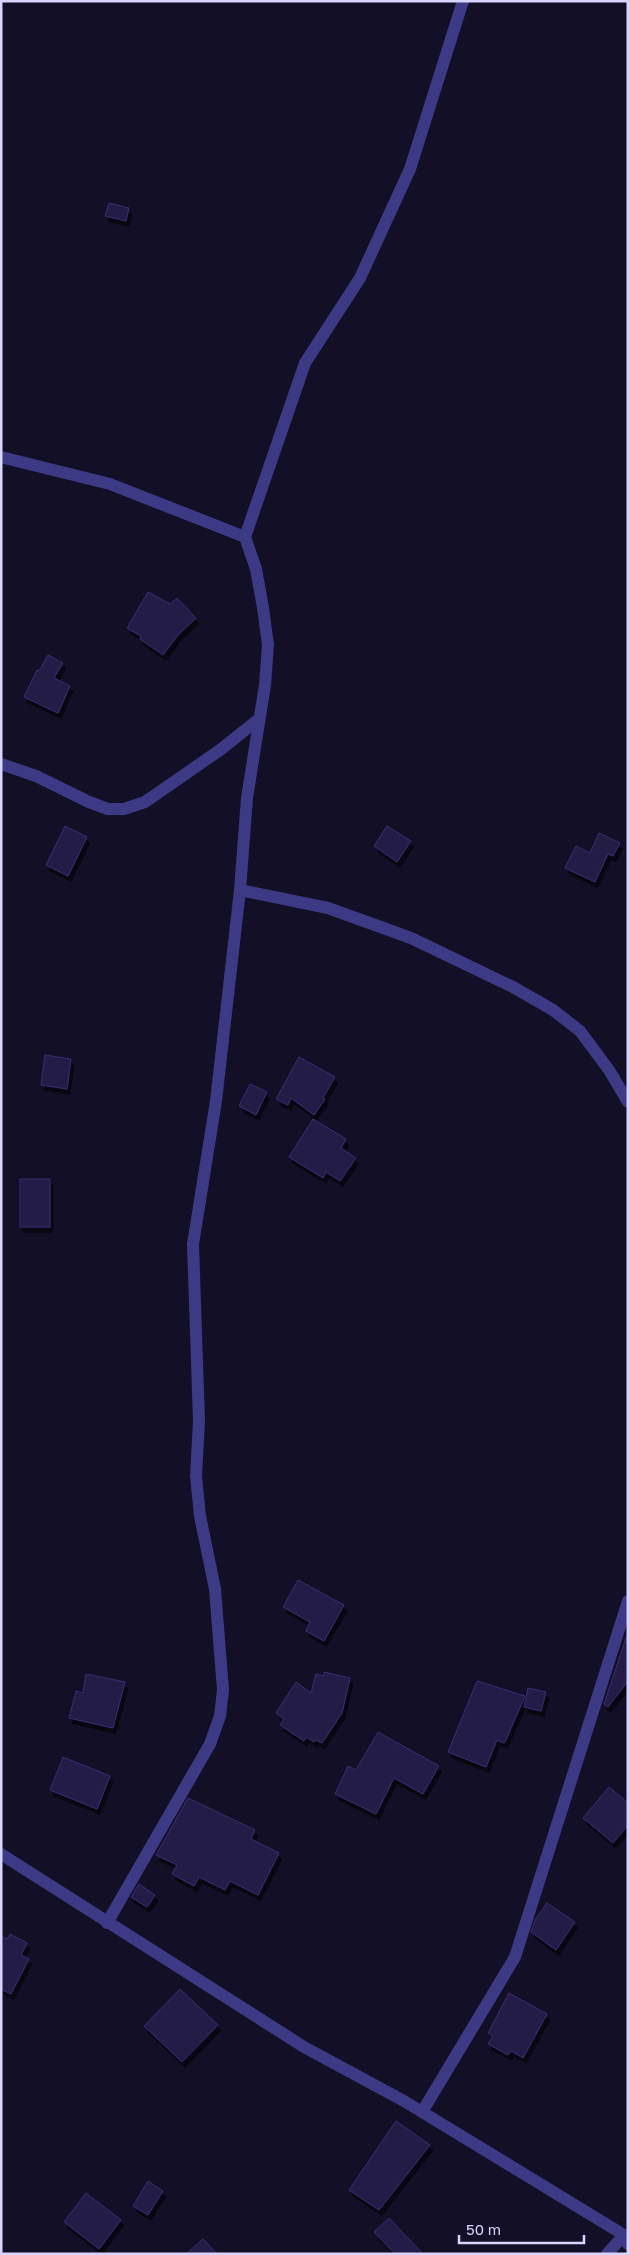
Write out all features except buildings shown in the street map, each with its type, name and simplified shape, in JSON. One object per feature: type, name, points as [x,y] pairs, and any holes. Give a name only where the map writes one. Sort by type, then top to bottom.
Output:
[{"type":"street","points":[[107,1923],[210,1744],[220,1716],[223,1690],[216,1589],[200,1516],[196,1476],[199,1422],[193,1244],[216,1101],[240,890],[247,798],[265,685],[268,646],[256,569],[245,537],[304,363],[360,278],[410,169],[463,1]]},
{"type":"street","points":[[1,457],[110,484],[245,537]]},
{"type":"street","points":[[1,764],[36,776],[108,809],[124,810],[145,802],[220,750],[259,720]]},
{"type":"street","points":[[240,890],[328,908],[410,938],[513,987],[554,1010],[580,1031],[609,1070],[628,1102]]},
{"type":"street","points":[[422,2112],[515,1957],[628,1601]]},
{"type":"street","points":[[1,1854],[304,2047],[422,2112],[626,2239],[607,2254]]}]
